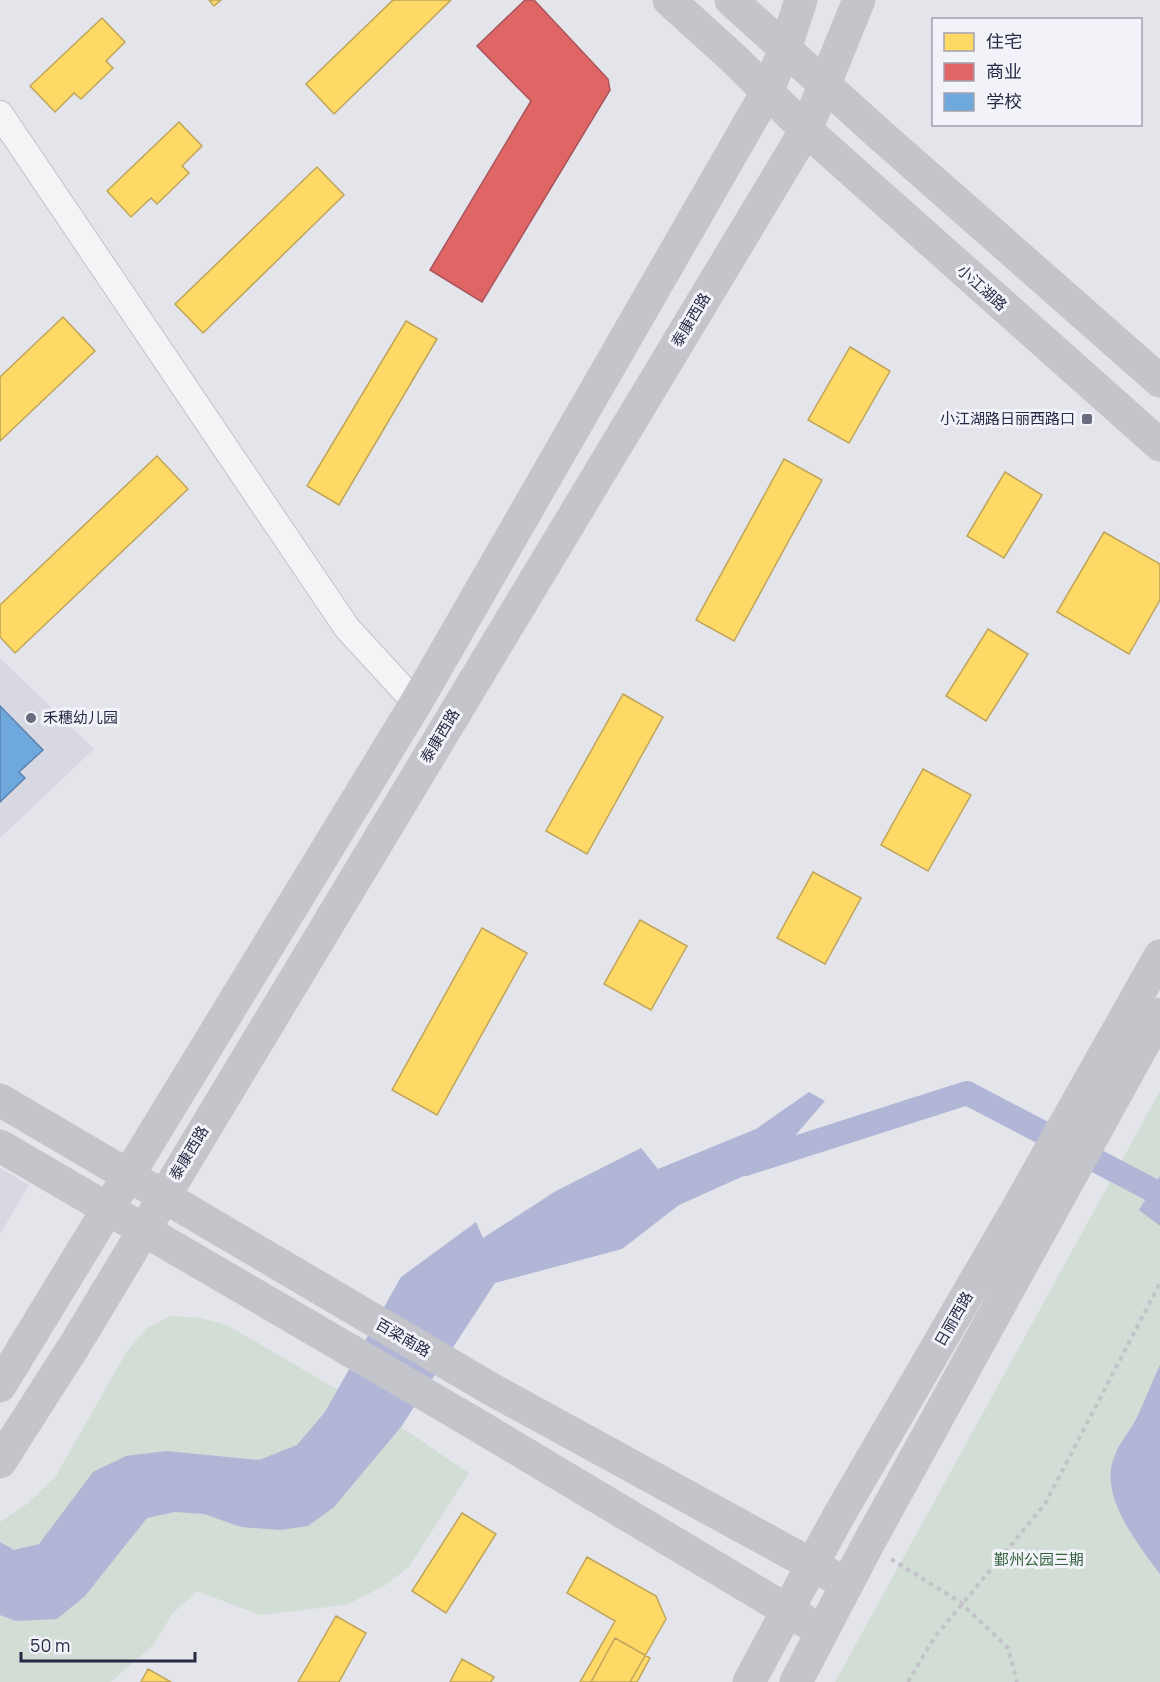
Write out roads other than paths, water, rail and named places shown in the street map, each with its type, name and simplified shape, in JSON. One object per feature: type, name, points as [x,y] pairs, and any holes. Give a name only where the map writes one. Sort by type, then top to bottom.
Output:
[{"type":"main road","name":"小江湖路","points":[[669,0],[806,130],[1160,445]]},
{"type":"main road","points":[[731,0],[1160,381]]},
{"type":"main road","points":[[0,1386],[416,703],[767,92],[785,49],[801,0]]},
{"type":"main road","name":"泰康西路","points":[[0,1462],[76,1343],[806,130],[859,0]]},
{"type":"main road","name":"日丽西路","points":[[749,1682],[812,1566],[1160,956]]},
{"type":"main road","points":[[796,1682],[867,1544],[1160,1014]]},
{"type":"main road","name":"百梁南路","points":[[0,1100],[491,1389],[847,1584]]},
{"type":"main road","points":[[0,1146],[472,1422],[822,1631]]},
{"type":"street","points":[[0,114],[347,627],[416,703]]},
{"type":"water","points":[[809,1092],[825,1101],[787,1145],[755,1171],[679,1205],[622,1249],[495,1283],[401,1427],[334,1507],[308,1526],[280,1530],[241,1527],[204,1514],[175,1512],[147,1518],[85,1596],[57,1619],[16,1621],[0,1615],[0,1542],[14,1550],[39,1544],[93,1472],[126,1456],[166,1451],[259,1460],[297,1445],[325,1412],[401,1277],[476,1222],[483,1238],[556,1191],[641,1148],[658,1169],[756,1129]]},
{"type":"water","points":[[1160,1176],[1160,1226],[1139,1210]]},
{"type":"water","points":[[1160,1365],[1160,1574],[1122,1518],[1111,1486],[1111,1470],[1117,1450],[1135,1420]]},
{"type":"waterway","points":[[745,1164],[967,1093],[1160,1194]]},
{"type":"place","name":"小江湖路日丽西路口","points":[[1087,419]]},
{"type":"place","name":"禾穗幼儿园","points":[[31,718]]},
{"type":"park label","name":"鄞州公园三期","points":[[1039,1560]]}]
